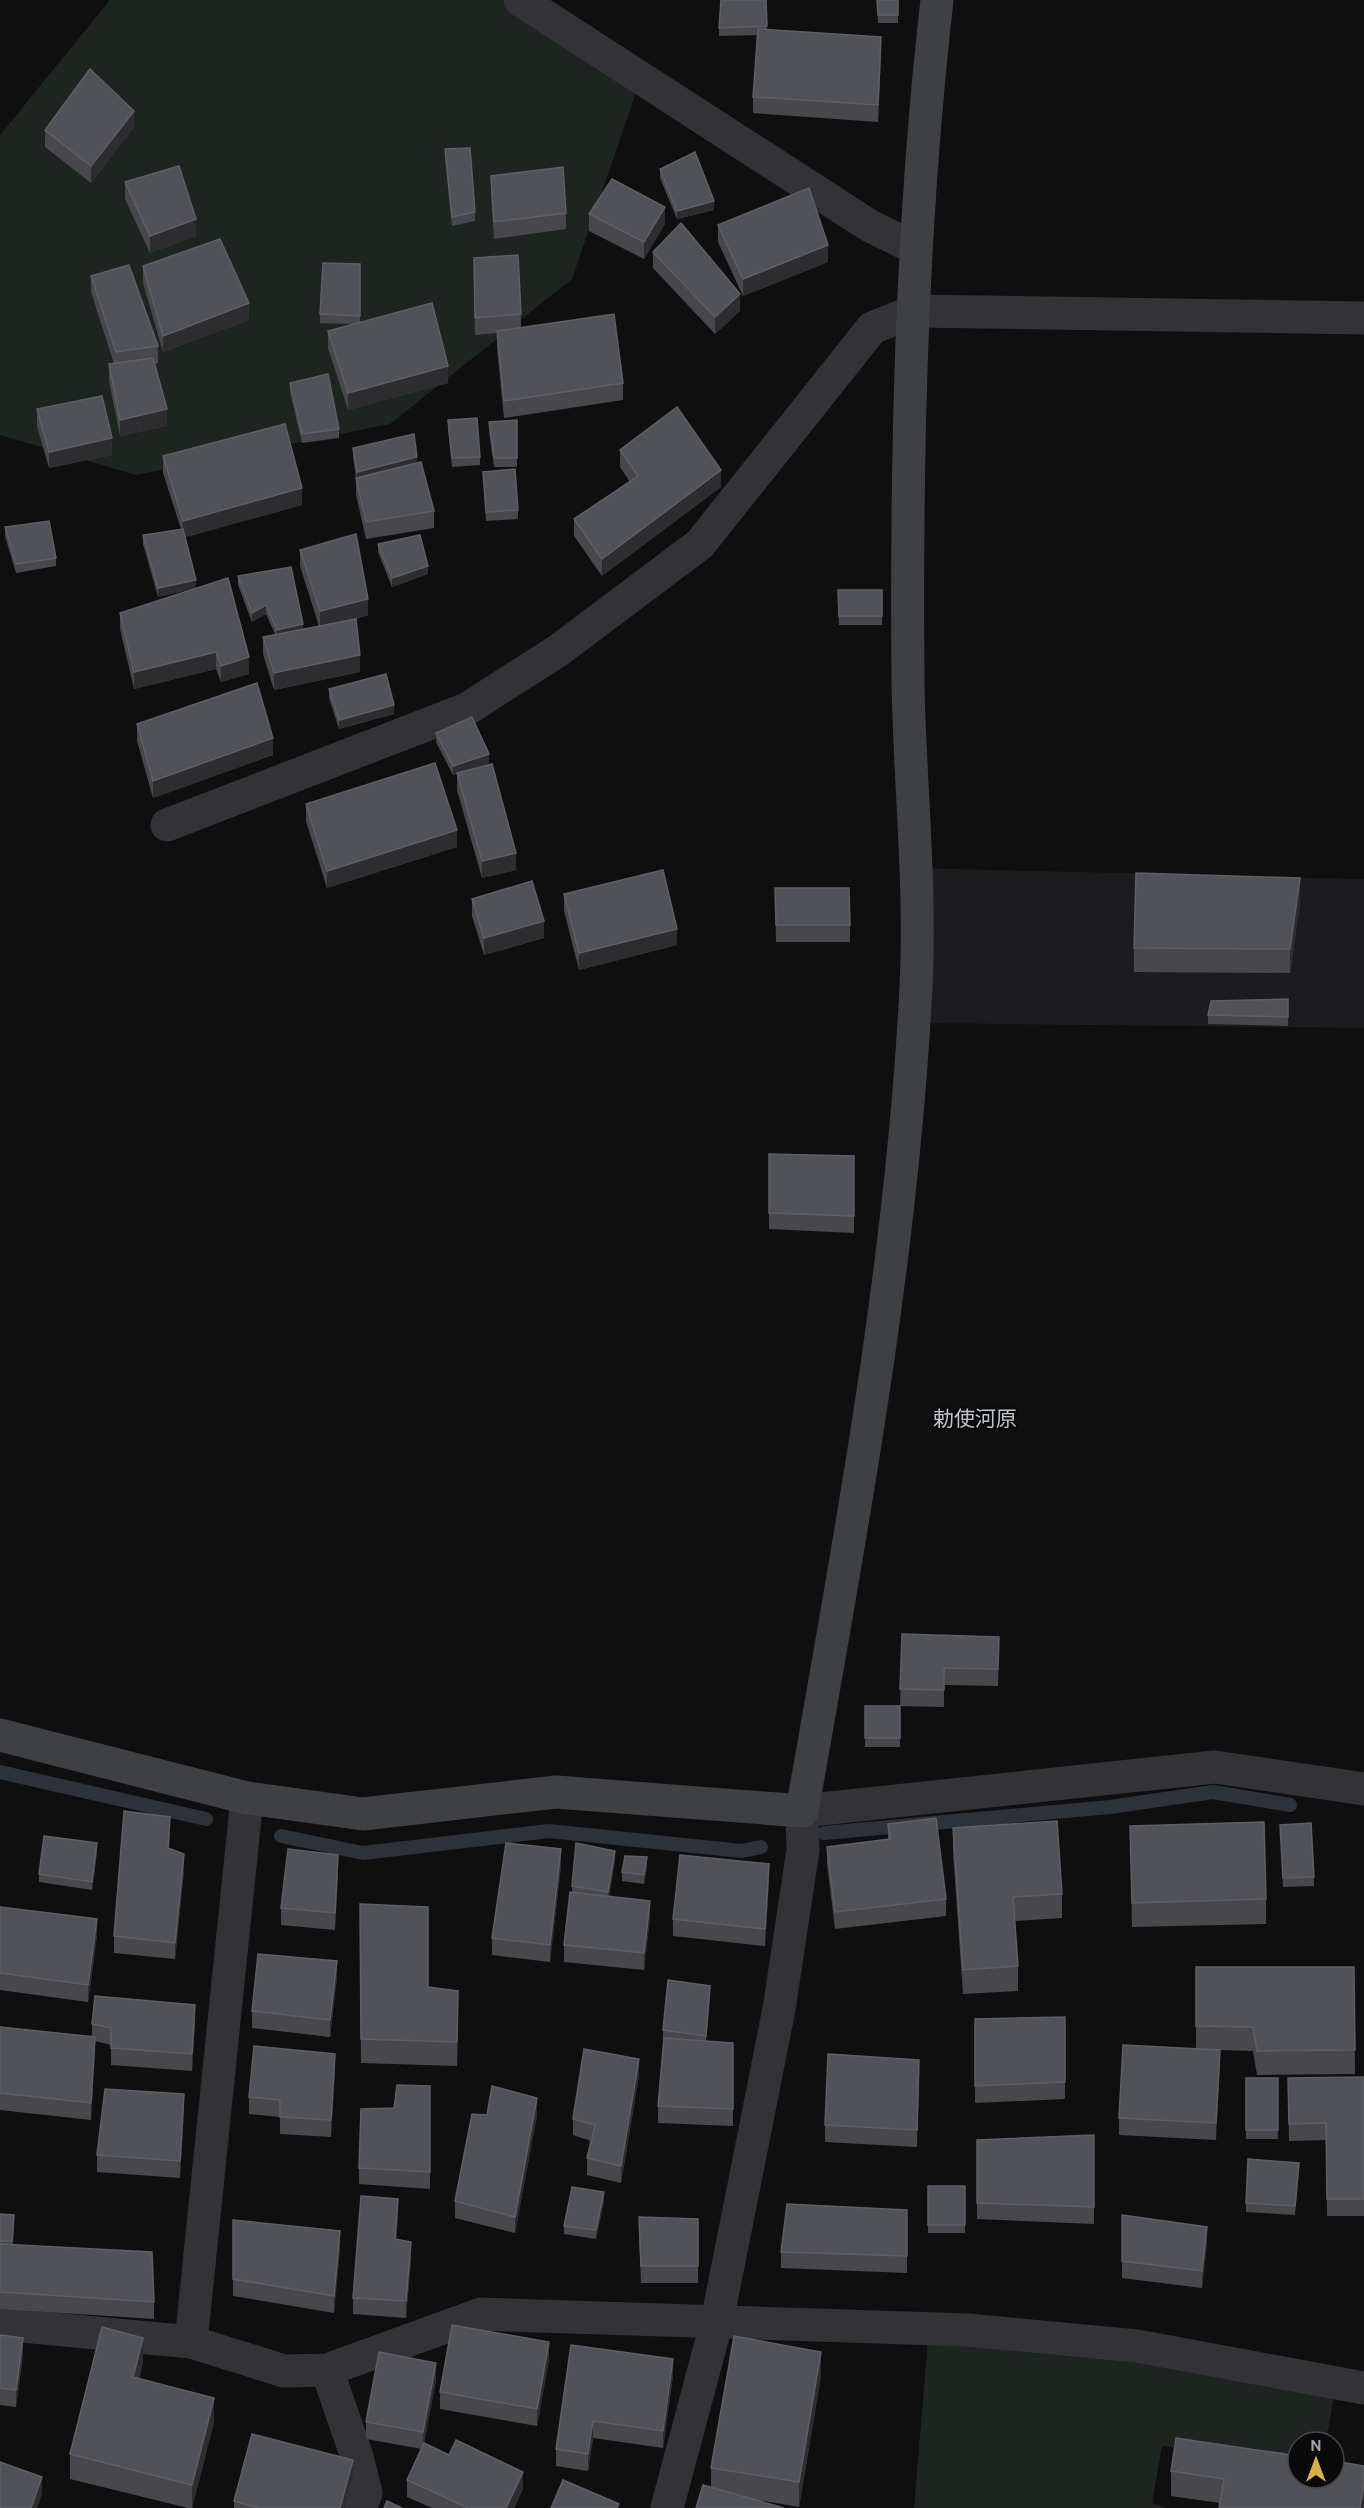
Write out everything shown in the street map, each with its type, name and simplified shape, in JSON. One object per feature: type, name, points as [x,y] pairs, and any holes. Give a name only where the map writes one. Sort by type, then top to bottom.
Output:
[{"type":"street","points":[[520,0],[870,226],[915,248]]},
{"type":"street","points":[[667,2508],[717,2321],[779,2009],[803,1850],[802,1811],[862,1469],[906,1136],[917,927],[908,690],[908,549],[915,248],[918,189],[937,0]]},
{"type":"street","points":[[167,825],[467,709],[559,650],[700,544],[872,328],[914,311],[1364,318]]},
{"type":"street","points":[[0,1735],[247,1798],[363,1814],[555,1792],[802,1811],[1215,1767],[1364,1789]]},
{"type":"street","points":[[191,2342],[247,1798]]},
{"type":"street","points":[[0,2324],[191,2342],[284,2371],[327,2370],[481,2314],[968,2330],[1137,2346],[1364,2388]]},
{"type":"street","points":[[327,2370],[357,2457],[366,2493],[361,2508]]},
{"type":"shaded area","points":[[110,0],[520,0],[641,78],[572,279],[390,424],[136,475],[0,435],[0,135]]},
{"type":"shaded area","points":[[915,868],[1364,879],[1364,1028],[914,1023]]},
{"type":"shaded area","points":[[929,2328],[1336,2383],[1328,2430],[1286,2430],[1286,2462],[1162,2446],[1152,2503],[1167,2508],[914,2508]]},
{"type":"building","points":[[721,0],[766,0],[767,26],[719,28]]},
{"type":"building","points":[[877,0],[898,0],[898,15],[878,15]]},
{"type":"building","points":[[758,29],[881,37],[878,105],[753,97]]},
{"type":"building","points":[[90,69],[134,111],[91,166],[45,130]]},
{"type":"building","points":[[470,148],[475,212],[452,217],[445,149]]},
{"type":"building","points":[[695,152],[714,201],[677,211],[660,169]]},
{"type":"building","points":[[179,166],[196,219],[150,236],[125,182]]},
{"type":"building","points":[[563,167],[566,213],[494,222],[491,176]]},
{"type":"building","points":[[612,179],[665,207],[644,242],[589,214]]},
{"type":"building","points":[[809,188],[828,245],[743,279],[718,225]]},
{"type":"building","points":[[681,223],[740,294],[715,317],[653,252]]},
{"type":"building","points":[[220,239],[249,303],[163,336],[143,266]]},
{"type":"building","points":[[518,255],[521,314],[475,318],[474,258]]},
{"type":"building","points":[[323,263],[360,264],[360,316],[320,314]]},
{"type":"building","points":[[129,265],[158,346],[116,352],[91,276]]},
{"type":"building","points":[[432,303],[448,366],[348,393],[328,331]]},
{"type":"building","points":[[614,314],[623,383],[504,401],[497,331]]},
{"type":"building","points":[[153,358],[167,409],[120,420],[109,364]]},
{"type":"building","points":[[328,374],[339,429],[302,434],[290,383]]},
{"type":"building","points":[[102,396],[112,438],[49,452],[37,409]]},
{"type":"building","points":[[677,407],[721,470],[602,559],[574,519],[638,476],[620,450]]},
{"type":"building","points":[[477,418],[480,457],[452,458],[448,420]]},
{"type":"building","points":[[517,420],[517,458],[494,458],[489,422]]},
{"type":"building","points":[[285,424],[302,488],[183,521],[163,456]]},
{"type":"building","points":[[414,434],[417,457],[357,472],[353,448]]},
{"type":"building","points":[[421,462],[434,511],[366,522],[356,478]]},
{"type":"building","points":[[515,469],[518,510],[486,512],[483,472]]},
{"type":"building","points":[[49,521],[56,558],[16,564],[5,527]]},
{"type":"building","points":[[183,529],[196,580],[158,588],[143,535]]},
{"type":"building","points":[[356,534],[368,599],[320,611],[300,550]]},
{"type":"building","points":[[420,535],[428,566],[392,578],[378,544]]},
{"type":"building","points":[[291,567],[303,624],[277,630],[266,605],[252,613],[238,576]]},
{"type":"building","points":[[228,578],[249,657],[221,666],[216,652],[134,672],[120,613]]},
{"type":"building","points":[[838,590],[882,590],[882,616],[839,616]]},
{"type":"building","points":[[356,619],[360,655],[274,673],[263,637]]},
{"type":"building","points":[[386,674],[394,705],[339,720],[329,689]]},
{"type":"building","points":[[257,683],[273,738],[153,781],[137,724]]},
{"type":"building","points":[[472,717],[489,754],[453,766],[436,733]]},
{"type":"building","points":[[435,763],[457,830],[327,871],[306,804]]},
{"type":"building","points":[[492,764],[516,853],[482,861],[457,773]]},
{"type":"building","points":[[663,870],[677,929],[579,953],[564,894]]},
{"type":"building","points":[[1136,873],[1300,878],[1290,949],[1134,948]]},
{"type":"building","points":[[532,881],[544,921],[484,938],[472,899]]},
{"type":"building","points":[[775,888],[849,888],[850,925],[776,925]]},
{"type":"building","points":[[1288,999],[1288,1017],[1208,1015],[1211,1001]]},
{"type":"building","points":[[769,1154],[854,1156],[854,1216],[769,1213]]},
{"type":"building","points":[[902,1634],[999,1637],[998,1669],[944,1668],[944,1690],[900,1689]]},
{"type":"building","points":[[865,1706],[900,1706],[900,1738],[865,1738]]},
{"type":"building","points":[[124,1811],[170,1817],[168,1848],[184,1854],[175,1943],[114,1936]]},
{"type":"building","points":[[936,1818],[946,1899],[835,1912],[827,1847],[890,1839],[888,1824]]},
{"type":"building","points":[[1057,1821],[1062,1894],[1013,1897],[1018,1966],[963,1970],[953,1828]]},
{"type":"building","points":[[1264,1822],[1266,1899],[1132,1903],[1130,1826]]},
{"type":"building","points":[[1311,1823],[1314,1877],[1283,1878],[1280,1825]]},
{"type":"building","points":[[44,1836],[97,1843],[92,1882],[39,1874]]},
{"type":"building","points":[[506,1843],[561,1849],[550,1945],[492,1938]]},
{"type":"building","points":[[576,1843],[615,1851],[608,1892],[572,1886]]},
{"type":"building","points":[[288,1849],[338,1855],[335,1913],[281,1908]]},
{"type":"building","points":[[680,1855],[769,1864],[765,1929],[673,1919]]},
{"type":"building","points":[[625,1856],[647,1857],[644,1875],[622,1872]]},
{"type":"building","points":[[570,1892],[650,1901],[644,1953],[564,1945]]},
{"type":"building","points":[[360,1904],[428,1907],[428,1987],[458,1991],[457,2042],[361,2039]]},
{"type":"building","points":[[0,1907],[97,1919],[88,1985],[0,1973]]},
{"type":"building","points":[[258,1954],[337,1961],[330,2020],[252,2011]]},
{"type":"building","points":[[1196,1967],[1354,1967],[1355,2050],[1257,2051],[1253,2027],[1196,2026]]},
{"type":"building","points":[[668,1980],[710,1986],[706,2036],[663,2030]]},
{"type":"building","points":[[95,1996],[195,2005],[192,2054],[111,2048],[111,2028],[92,2024]]},
{"type":"building","points":[[1065,2017],[1065,2082],[975,2086],[975,2019]]},
{"type":"building","points":[[0,2027],[95,2037],[91,2103],[0,2093]]},
{"type":"building","points":[[664,2038],[733,2043],[733,2109],[658,2106]]},
{"type":"building","points":[[1123,2045],[1220,2050],[1216,2123],[1119,2118]]},
{"type":"building","points":[[254,2046],[335,2054],[331,2120],[280,2117],[280,2100],[249,2097]]},
{"type":"building","points":[[584,2049],[639,2059],[621,2166],[587,2158],[595,2125],[573,2119]]},
{"type":"building","points":[[828,2054],[919,2060],[917,2130],[825,2125]]},
{"type":"building","points":[[1364,2077],[1364,2199],[1327,2199],[1326,2123],[1289,2124],[1288,2078]]},
{"type":"building","points":[[1246,2078],[1278,2078],[1278,2130],[1246,2130]]},
{"type":"building","points":[[397,2085],[430,2086],[430,2172],[359,2168],[361,2109],[394,2108]]},
{"type":"building","points":[[492,2086],[537,2098],[515,2217],[455,2201],[472,2114],[487,2115]]},
{"type":"building","points":[[105,2089],[184,2094],[180,2161],[97,2155]]},
{"type":"building","points":[[1094,2135],[1094,2207],[977,2203],[977,2140]]},
{"type":"building","points":[[1248,2159],[1299,2163],[1295,2206],[1246,2203]]},
{"type":"building","points":[[928,2186],[965,2186],[965,2225],[928,2225]]},
{"type":"building","points":[[572,2187],[604,2192],[596,2230],[564,2226]]},
{"type":"building","points":[[361,2196],[398,2199],[395,2239],[411,2242],[406,2301],[353,2298]]},
{"type":"building","points":[[787,2204],[907,2210],[907,2256],[781,2252]]},
{"type":"building","points":[[0,2214],[14,2215],[12,2241],[0,2241]]},
{"type":"building","points":[[1122,2215],[1207,2227],[1202,2271],[1122,2261]]},
{"type":"building","points":[[639,2217],[698,2219],[698,2266],[641,2266]]},
{"type":"building","points":[[233,2220],[340,2231],[334,2296],[233,2279]]},
{"type":"building","points":[[0,2244],[152,2252],[154,2302],[0,2292]]},
{"type":"building","points":[[452,2325],[549,2342],[537,2409],[440,2392]]},
{"type":"building","points":[[102,2327],[143,2338],[133,2377],[214,2398],[192,2485],[70,2454]]},
{"type":"building","points":[[0,2335],[23,2338],[16,2390],[0,2388]]},
{"type":"building","points":[[734,2336],[821,2352],[799,2482],[711,2468]]},
{"type":"building","points":[[571,2345],[673,2359],[663,2431],[593,2421],[588,2454],[556,2449]]},
{"type":"building","points":[[379,2352],[436,2363],[423,2432],[366,2422]]},
{"type":"building","points":[[252,2434],[353,2460],[340,2508],[259,2508],[234,2501]]},
{"type":"building","points":[[1176,2438],[1286,2454],[1286,2490],[1346,2490],[1346,2463],[1364,2466],[1364,2483],[1360,2508],[1219,2508],[1224,2479],[1171,2471]]},
{"type":"building","points":[[456,2440],[523,2472],[506,2508],[468,2508],[407,2480],[424,2443],[449,2455]]},
{"type":"building","points":[[0,2462],[42,2477],[31,2508],[0,2508]]},
{"type":"building","points":[[563,2480],[619,2504],[617,2508],[551,2508]]},
{"type":"building","points":[[703,2485],[784,2508],[696,2508]]},
{"type":"building","points":[[387,2501],[402,2508],[384,2508]]},
{"type":"waterway","points":[[0,1772],[206,1819]]},
{"type":"waterway","points":[[824,1833],[1110,1807],[1213,1792],[1290,1805]]},
{"type":"waterway","points":[[281,1836],[363,1853],[549,1831],[742,1851],[761,1847]]},
{"type":"district","name":"勅使河原","points":[[975,1419]]}]
